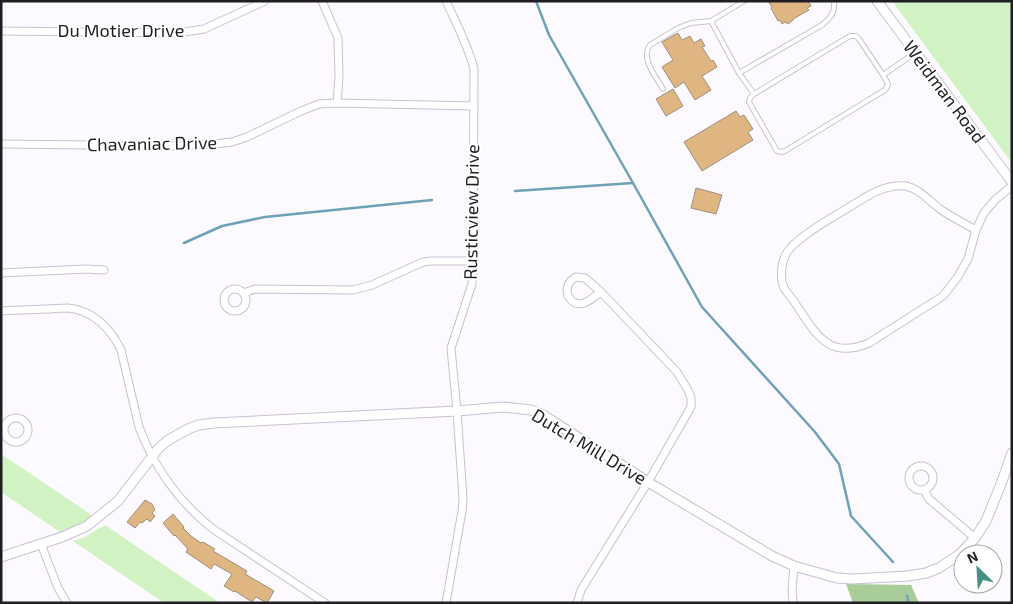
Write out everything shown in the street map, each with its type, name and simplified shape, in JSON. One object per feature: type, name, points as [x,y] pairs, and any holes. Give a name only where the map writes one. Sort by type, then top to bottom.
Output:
[{"type":"street","name":"Du Motier Drive","points":[[1,31],[168,33],[194,31],[215,25],[265,1]]},
{"type":"street","points":[[322,1],[338,38],[338,103]]},
{"type":"street","name":"Rusticview Drive","points":[[446,1],[474,69],[472,284],[451,348],[463,498],[446,603]]},
{"type":"street","name":"Weidman Road","points":[[877,1],[1012,184]]},
{"type":"street","name":"Chavaniac Drive","points":[[1,144],[179,146],[215,144],[232,142],[247,137],[319,104],[474,106]]},
{"type":"street","points":[[976,230],[940,209],[915,190],[905,186],[883,189],[826,221],[789,249],[782,264],[784,287],[813,328],[829,344],[838,348],[860,347],[869,343],[943,296],[957,278],[968,259],[976,230],[984,213],[1012,184]]},
{"type":"street","points":[[244,293],[255,289],[353,290],[372,285],[423,262],[473,261]]},
{"type":"street","points":[[1,273],[86,269],[104,270]]},
{"type":"street","points":[[577,603],[581,590],[648,482],[691,407],[691,398],[688,390],[677,372],[601,292],[589,281],[581,277],[572,280],[567,286],[568,295],[576,303],[585,302],[601,292]]},
{"type":"street","points":[[1,311],[70,308],[89,314],[103,324],[116,340],[120,350],[139,427],[153,456],[176,492],[213,529],[325,603]]},
{"type":"street","name":"Dutch Mill Drive","points":[[1,557],[62,537],[87,526],[118,501],[158,449],[167,441],[198,425],[502,407],[531,410],[543,415],[648,482],[772,556],[794,566],[836,578],[908,576],[939,568],[950,562],[975,538],[986,521],[1002,484],[1012,453]]},
{"type":"street","points":[[924,490],[929,499],[975,538]]},
{"type":"street","points":[[41,544],[58,588],[68,603]]},
{"type":"street","points":[[793,603],[794,566]]},
{"type":"lane","points":[[663,89],[649,66],[646,53],[650,44],[678,28],[711,21],[744,1]]},
{"type":"lane","points":[[739,73],[822,25],[832,16],[834,1]]},
{"type":"lane","points":[[711,21],[739,73],[754,94]]},
{"type":"lane","points":[[850,36],[856,36],[860,39],[883,75],[888,86],[885,90],[781,152],[777,150],[749,102],[754,94],[850,36]]},
{"type":"lane","points":[[883,75],[915,53]]},
{"type":"green space","points":[[892,1],[1012,1],[1012,163]]},
{"type":"green space","points":[[1,454],[93,516],[81,524],[60,532],[1,492]]},
{"type":"green space","points":[[105,525],[220,603],[164,603],[73,541],[83,538]]},
{"type":"green space","points":[[846,584],[911,585],[919,603],[853,603]]},
{"type":"building","points":[[768,1],[808,1],[811,6],[807,8],[809,10],[788,24],[785,22],[782,24],[780,20],[778,21]]},
{"type":"building","points":[[678,33],[682,40],[690,36],[694,43],[701,39],[705,46],[702,47],[717,67],[702,76],[711,90],[695,100],[684,82],[675,88],[662,67],[673,60],[662,42]]},
{"type":"building","points":[[673,89],[683,106],[666,116],[656,99]]},
{"type":"building","points":[[736,111],[740,117],[744,115],[753,129],[748,132],[753,140],[702,171],[684,142]]},
{"type":"building","points":[[696,188],[722,195],[716,214],[691,208]]},
{"type":"building","points":[[145,500],[152,504],[155,510],[152,513],[155,516],[150,522],[147,519],[142,523],[140,522],[135,528],[127,522]]},
{"type":"building","points":[[173,514],[191,536],[215,549],[213,551],[247,571],[245,574],[274,591],[267,603],[256,597],[252,602],[224,586],[232,574],[214,564],[211,569],[186,552],[188,549],[163,523]]},
{"type":"waterway","points":[[536,1],[549,35],[702,307],[815,432],[839,464],[851,516],[893,562]]},
{"type":"waterway","points":[[515,191],[633,183]]},
{"type":"waterway","points":[[184,243],[222,226],[265,217],[432,200]]},
{"type":"waterway","points":[[907,596],[909,603]]}]
